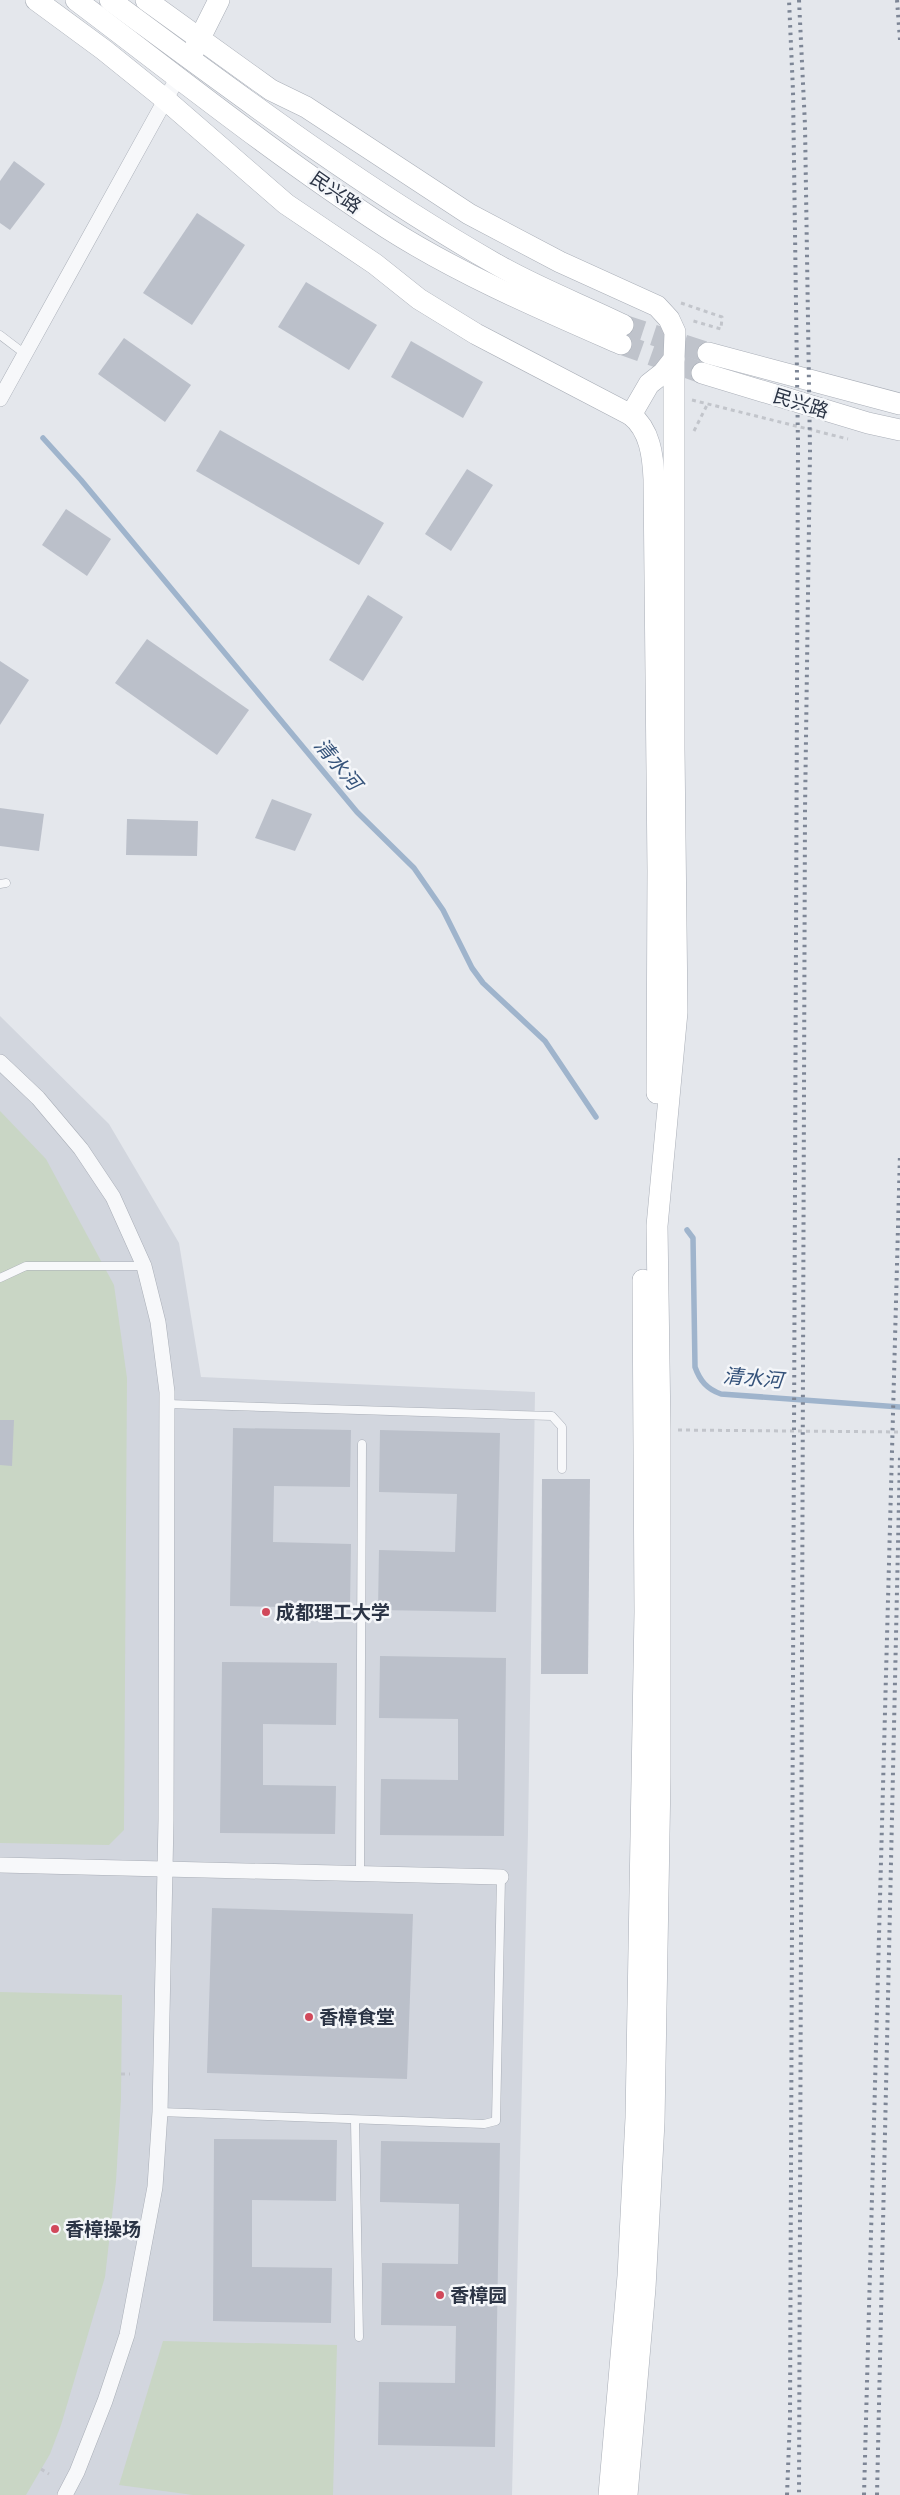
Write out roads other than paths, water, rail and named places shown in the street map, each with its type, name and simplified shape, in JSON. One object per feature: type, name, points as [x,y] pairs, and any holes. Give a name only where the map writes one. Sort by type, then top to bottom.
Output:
[{"type":"street","points":[[36,0],[104,50],[166,100],[211,141],[286,204],[375,264],[419,299],[476,334],[631,415],[643,424],[653,460],[658,870],[657,1098],[643,1225],[645,1612],[636,2118],[628,2276],[609,2495]]},
{"type":"street","name":"民兴路","points":[[76,0],[284,156],[388,228],[489,286],[622,334],[402,209],[110,0]]},
{"type":"street","points":[[146,0],[190,59],[271,90],[306,107],[469,214],[560,262],[657,306],[670,320],[674,332],[674,749],[677,1012],[657,1226],[660,1429],[660,1776],[654,2122],[645,2288],[627,2495]]},
{"type":"street","points":[[146,0],[271,90]]},
{"type":"street","points":[[190,59],[219,0]]},
{"type":"street","points":[[104,50],[178,77],[211,141]]},
{"type":"street","points":[[0,400],[178,77]]},
{"type":"street","name":"民兴路","points":[[708,352],[900,404]]},
{"type":"street","points":[[631,415],[649,384],[664,373],[674,359]]},
{"type":"street","name":"民兴路","points":[[702,374],[868,423],[900,430]]},
{"type":"street","points":[[0,1062],[38,1098],[81,1149],[114,1197],[144,1266],[158,1322],[167,1404],[165,1870],[160,2112],[156,2187],[127,2335],[105,2401],[77,2472],[65,2495]]},
{"type":"street","points":[[0,1865],[501,1877]]},
{"type":"lane","points":[[0,334],[24,354]]},
{"type":"lane","points":[[0,1278],[26,1266],[121,1264],[144,1266]]},
{"type":"lane","points":[[167,1404],[552,1416],[562,1426],[562,1468]]},
{"type":"lane","points":[[360,1874],[362,1444]]},
{"type":"lane","points":[[160,2112],[355,2121],[484,2124],[496,2121],[501,1877]]},
{"type":"lane","points":[[355,2121],[360,2337]]},
{"type":"waterway","name":"清水河","points":[[43,438],[81,480],[357,812],[414,868],[443,910],[472,968],[483,983],[545,1041],[596,1117]]},
{"type":"waterway","name":"清水河","points":[[687,1230],[693,1238],[695,1367],[699,1376],[708,1387],[721,1394],[900,1407]]},
{"type":"tunnel","points":[[623,325],[708,353]]},
{"type":"tunnel","points":[[621,344],[702,373]]},
{"type":"railway","points":[[787,2495],[790,2418],[798,446],[793,91],[789,0]]},
{"type":"railway","points":[[799,0],[805,125],[810,451],[805,810],[799,2495]]},
{"type":"railway","points":[[897,0],[900,40]]},
{"type":"railway","points":[[864,2495],[900,1153]]},
{"type":"railway","points":[[877,2495],[900,1455]]},
{"type":"place","name":"成都理工大学","points":[[266,1612]]},
{"type":"place","name":"香樟食堂","points":[[309,2017]]},
{"type":"place","name":"香樟操场","points":[[55,2229]]},
{"type":"place","name":"香樟园","points":[[440,2295]]}]
